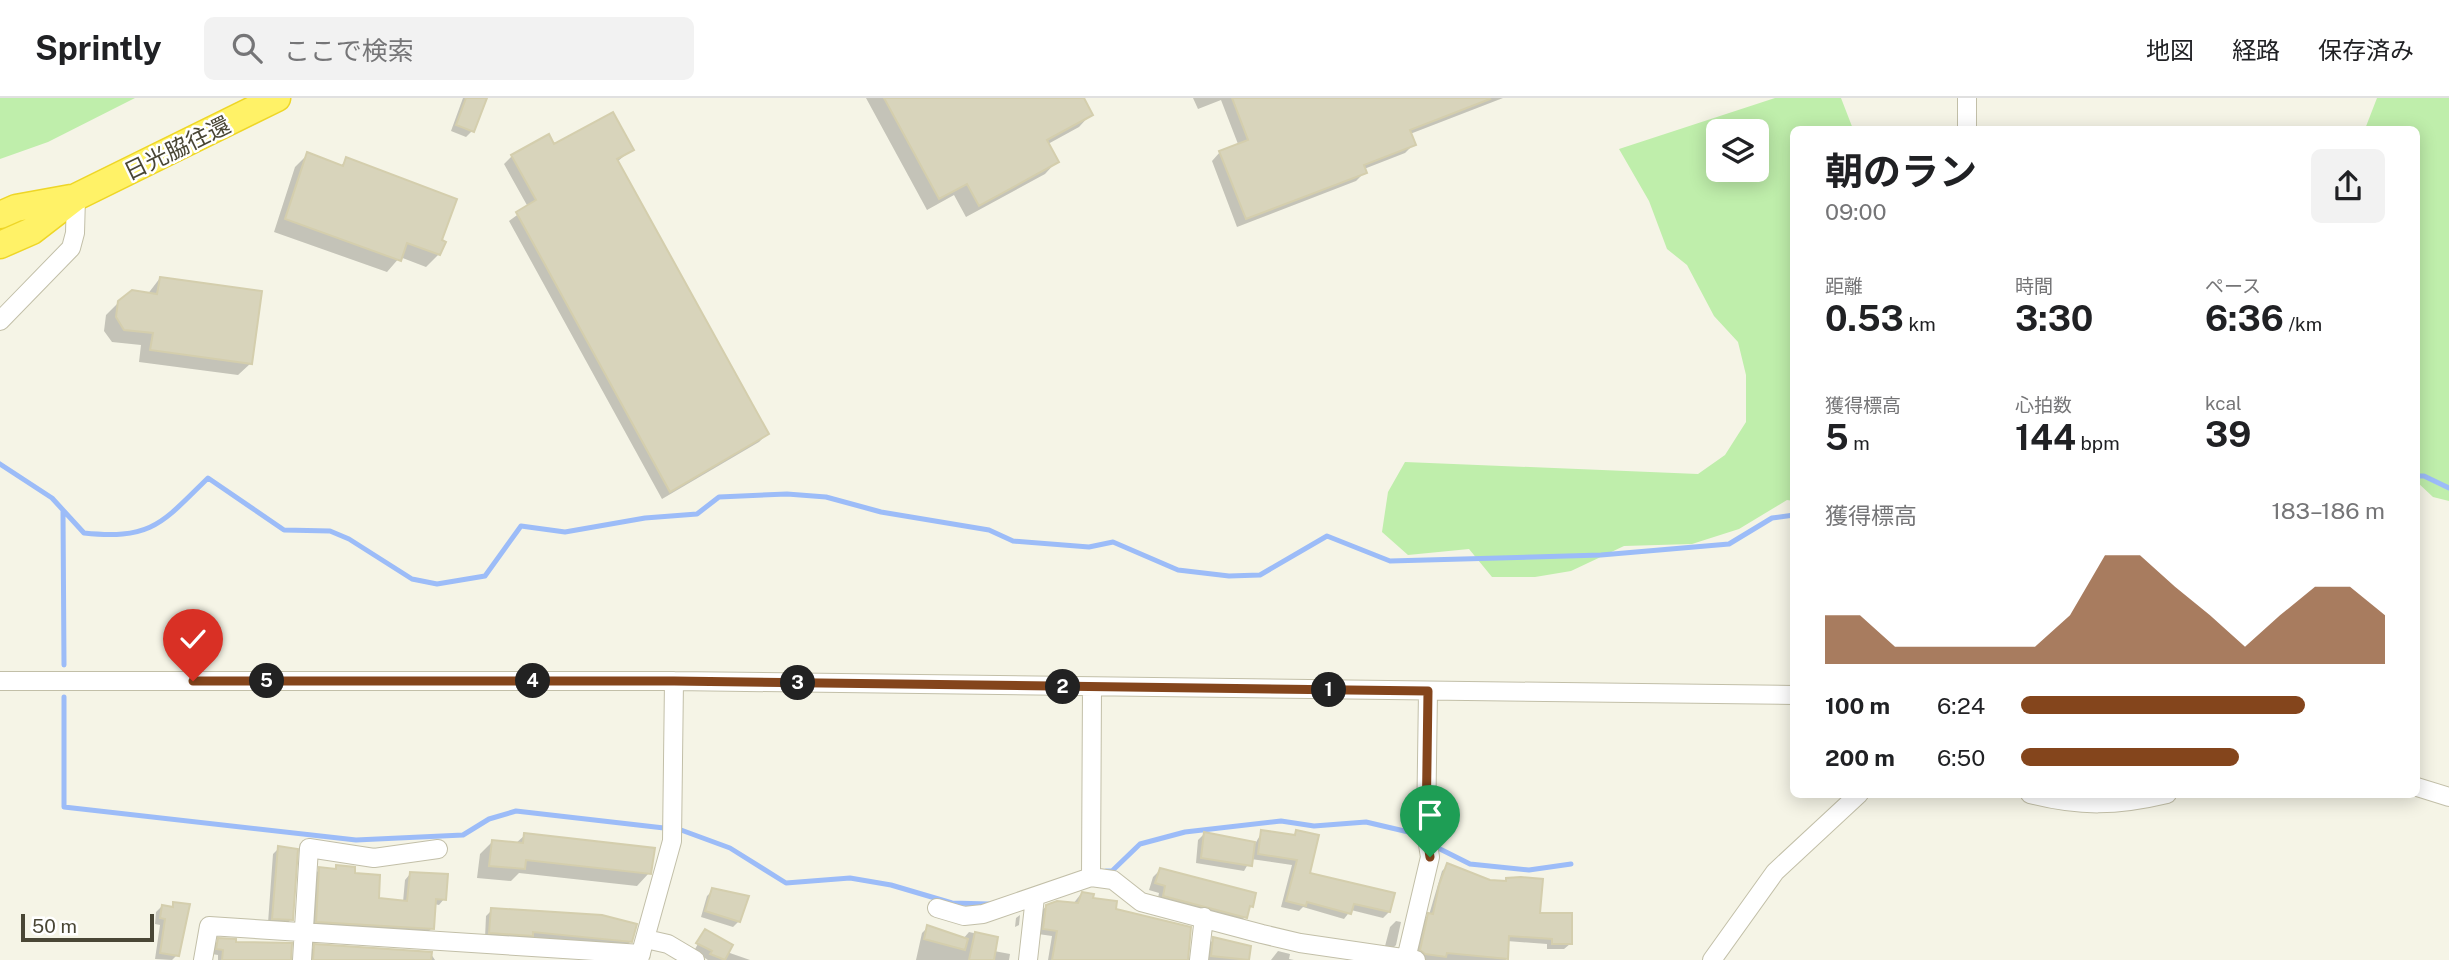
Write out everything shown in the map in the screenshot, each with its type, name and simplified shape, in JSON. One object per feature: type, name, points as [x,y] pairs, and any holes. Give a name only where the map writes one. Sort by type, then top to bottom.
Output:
[{"type":"highway","name":"日光脇往還","points":[[76,197],[277,98]]},
{"type":"highway","points":[[0,215],[16,208],[76,197]]},
{"type":"highway","points":[[0,246],[32,231],[76,197]]},
{"type":"street","points":[[1967,98],[1967,126]]},
{"type":"street","points":[[0,321],[71,248],[75,233],[76,197]]},
{"type":"street","points":[[0,681],[674,681],[1790,695]]},
{"type":"street","points":[[642,951],[672,841],[674,681]]},
{"type":"street","points":[[1091,877],[1092,688]]},
{"type":"street","points":[[1394,959],[1430,857],[1426,832],[1428,691]]},
{"type":"street","points":[[2420,788],[2449,797]]},
{"type":"street","points":[[1712,960],[1775,872],[1855,798]]},
{"type":"street","points":[[2046,798],[2069,804],[2117,804],[2147,798]]},
{"type":"street","points":[[302,960],[309,848],[374,858],[438,849]]},
{"type":"street","points":[[937,908],[964,916],[983,914],[1091,877],[1113,880],[1141,902],[1300,943],[1394,959],[1416,960]]},
{"type":"street","points":[[1028,960],[1035,897]]},
{"type":"street","points":[[1199,960],[1204,917]]},
{"type":"street","points":[[203,960],[209,926],[303,932],[494,953],[642,951],[668,944],[695,960]]},
{"type":"green space","points":[[0,98],[135,98],[48,142],[0,159]]},
{"type":"green space","points":[[1775,98],[1841,98],[1852,126],[1790,126],[1790,500],[1739,529],[1692,544],[1624,546],[1571,571],[1535,577],[1492,577],[1469,549],[1408,555],[1382,532],[1388,492],[1405,462],[1698,474],[1725,455],[1746,422],[1746,375],[1738,342],[1714,316],[1687,265],[1667,249],[1649,201],[1619,149],[1706,121],[1706,182],[1769,182],[1769,119],[1711,119]]},
{"type":"green space","points":[[2377,98],[2449,98],[2449,501],[2433,497],[2420,485],[2420,126],[2366,126]]},
{"type":"building","points":[[466,98],[487,98],[474,132],[456,125]]},
{"type":"building","points":[[884,98],[1084,98],[1093,115],[1047,140],[1059,162],[979,206],[967,184],[939,199]]},
{"type":"building","points":[[1232,98],[1490,99],[1410,130],[1416,145],[1364,165],[1367,173],[1246,219],[1219,151],[1248,140]]},
{"type":"building","points":[[613,112],[634,150],[617,159],[769,434],[670,492],[516,212],[536,200],[511,155],[549,134],[554,144]]},
{"type":"building","points":[[307,152],[343,166],[346,157],[457,199],[442,240],[446,242],[440,255],[407,243],[401,261],[285,219]]},
{"type":"building","points":[[160,277],[262,291],[252,364],[150,350],[153,333],[124,330],[116,317],[118,301],[132,290],[157,294]]},
{"type":"building","points":[[1261,830],[1295,835],[1296,830],[1319,835],[1310,873],[1395,893],[1390,912],[1354,904],[1351,914],[1307,902],[1306,906],[1286,901],[1297,860],[1258,854]]},
{"type":"building","points":[[1204,832],[1255,842],[1252,866],[1201,858]]},
{"type":"building","points":[[524,833],[655,848],[651,874],[526,860],[525,869],[489,866],[492,840],[523,843]]},
{"type":"building","points":[[278,846],[298,849],[293,920],[272,919]]},
{"type":"building","points":[[1447,863],[1490,880],[1506,881],[1506,878],[1521,877],[1543,879],[1540,913],[1572,913],[1572,944],[1552,944],[1552,939],[1509,936],[1508,959],[1447,953],[1446,957],[1425,954],[1420,950],[1428,913],[1433,914]]},
{"type":"building","points":[[336,865],[355,867],[355,873],[380,875],[379,898],[407,901],[410,872],[448,874],[446,900],[436,899],[434,929],[316,922],[319,867],[336,869]]},
{"type":"building","points":[[1160,868],[1256,893],[1253,907],[1250,906],[1247,918],[1163,896],[1165,886],[1155,883]]},
{"type":"building","points":[[712,888],[749,896],[740,922],[705,911]]},
{"type":"building","points":[[1082,892],[1094,894],[1093,898],[1117,901],[1116,909],[1191,927],[1188,960],[1052,960],[1057,931],[1043,929],[1046,905],[1057,901],[1078,903]]},
{"type":"building","points":[[173,902],[190,904],[179,956],[160,953],[165,919],[160,918],[162,905],[173,907]]},
{"type":"building","points":[[491,908],[602,915],[637,924],[632,942],[533,932],[533,936],[489,933]]},
{"type":"building","points":[[927,925],[968,939],[965,950],[924,939]]},
{"type":"building","points":[[705,929],[733,945],[725,960],[710,954],[712,951],[696,943]]},
{"type":"building","points":[[975,932],[998,937],[994,960],[969,960]]},
{"type":"building","points":[[1213,937],[1251,946],[1249,960],[1211,956]]},
{"type":"building","points":[[218,938],[236,939],[236,942],[292,943],[291,960],[222,960],[223,950],[216,949]]},
{"type":"building","points":[[314,944],[432,952],[431,960],[313,960]]},
{"type":"waterway","points":[[0,464],[52,498],[84,533],[126,534],[141,531],[179,507],[208,478],[284,530],[330,531],[349,539],[412,579],[437,584],[485,576],[521,526],[565,532],[645,518],[697,514],[719,497],[787,494],[826,497],[881,512],[989,530],[1013,541],[1089,547],[1113,542],[1178,570],[1229,576],[1260,575],[1327,536],[1390,561],[1601,555],[1729,544],[1772,518],[1790,516]]},
{"type":"waterway","points":[[2420,476],[2449,488]]},
{"type":"waterway","points":[[63,511],[64,665]]},
{"type":"waterway","points":[[64,697],[64,807],[356,840],[463,835],[489,819],[516,811],[664,828]]},
{"type":"waterway","points":[[1106,871],[1112,871],[1140,844],[1185,832],[1281,821],[1314,826],[1366,822],[1417,834]]},
{"type":"waterway","points":[[681,830],[730,848],[786,883],[850,878],[891,885],[952,903],[989,904]]},
{"type":"waterway","points":[[1434,846],[1470,864],[1529,870],[1571,864]]},
{"type":"route","points":[[193,681],[674,681],[1428,691],[1426,832],[1430,857]]}]
